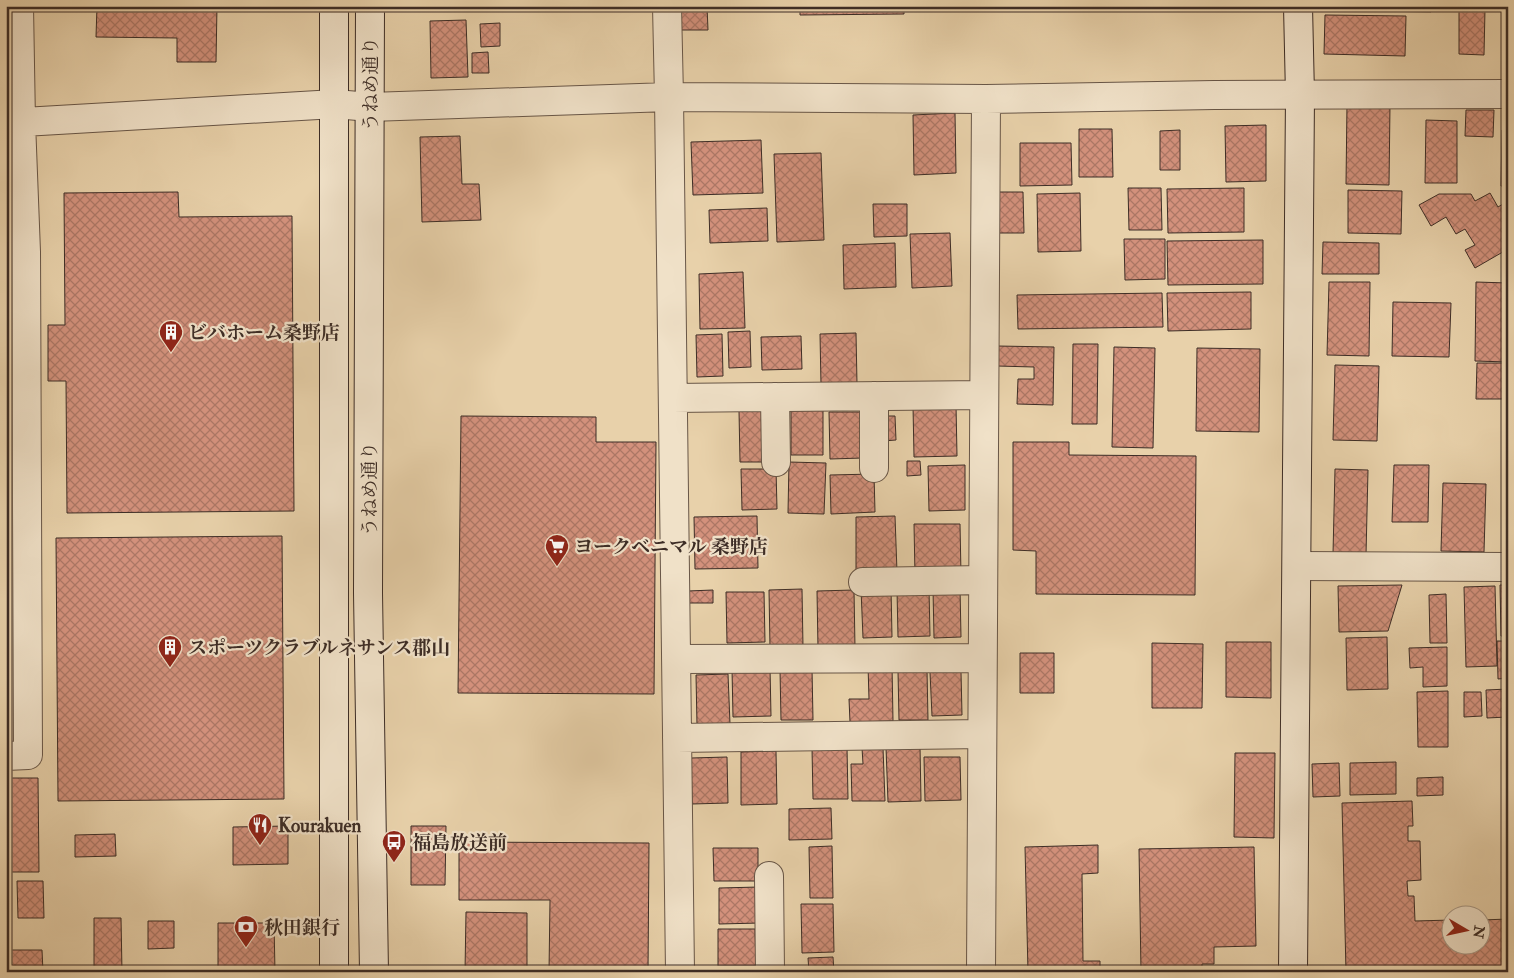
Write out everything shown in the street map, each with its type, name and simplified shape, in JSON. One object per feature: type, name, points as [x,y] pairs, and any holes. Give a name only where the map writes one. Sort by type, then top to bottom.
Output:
[{"type":"street","points":[[6,756],[28,755],[26,261],[14,123],[19,6]]},
{"type":"street","name":"うねめ通り","points":[[334,6],[334,972]]},
{"type":"street","name":"うねめ通り","points":[[370,6],[368,593],[374,972]]},
{"type":"street","points":[[667,6],[680,972]]},
{"type":"street","points":[[1293,972],[1300,96],[1298,6]]},
{"type":"street","points":[[14,123],[335,104],[370,107],[669,97],[986,99],[1214,95],[1508,94]]},
{"type":"street","points":[[981,972],[986,99]]},
{"type":"street","points":[[673,398],[984,394]]},
{"type":"street","points":[[874,396],[874,468]]},
{"type":"street","points":[[775,397],[776,462]]},
{"type":"street","points":[[1297,566],[1508,566]]},
{"type":"street","points":[[863,582],[983,580]]},
{"type":"street","points":[[676,659],[982,658]]},
{"type":"street","points":[[677,738],[982,734]]},
{"type":"street","points":[[769,876],[770,972]]},
{"type":"building","points":[[97,6],[217,6],[216,62],[177,62],[177,38],[96,37]]},
{"type":"building","points":[[675,6],[707,6],[708,30],[675,30]]},
{"type":"building","points":[[800,6],[904,6],[904,14],[800,15]]},
{"type":"building","points":[[996,6],[1142,6],[1142,9],[996,11]]},
{"type":"building","points":[[1379,6],[1431,6],[1431,12],[1379,11]]},
{"type":"building","points":[[1459,8],[1485,9],[1484,55],[1459,54]]},
{"type":"building","points":[[1325,15],[1406,16],[1405,56],[1324,54]]},
{"type":"building","points":[[466,20],[468,77],[431,78],[430,21]]},
{"type":"building","points":[[500,23],[500,46],[481,47],[480,24]]},
{"type":"building","points":[[488,52],[489,73],[472,73],[472,53]]},
{"type":"building","points":[[1347,104],[1390,105],[1389,185],[1346,184]]},
{"type":"building","points":[[1466,110],[1494,110],[1493,137],[1465,136]]},
{"type":"building","points":[[955,113],[956,173],[914,175],[913,115]]},
{"type":"building","points":[[1426,120],[1457,121],[1457,183],[1425,183]]},
{"type":"building","points":[[1266,125],[1266,181],[1226,182],[1225,126]]},
{"type":"building","points":[[1079,129],[1112,129],[1113,177],[1079,177]]},
{"type":"building","points":[[1180,130],[1180,170],[1160,170],[1160,131]]},
{"type":"building","points":[[1502,130],[1508,130],[1508,186],[1501,186]]},
{"type":"building","points":[[460,136],[462,184],[479,184],[481,220],[422,222],[420,137]]},
{"type":"building","points":[[761,140],[763,193],[693,195],[691,142]]},
{"type":"building","points":[[1020,143],[1071,143],[1072,185],[1020,186]]},
{"type":"building","points":[[821,153],[824,240],[777,242],[774,154]]},
{"type":"building","points":[[1128,188],[1161,188],[1162,230],[1129,230]]},
{"type":"building","points":[[1244,188],[1244,232],[1168,233],[1167,189]]},
{"type":"building","points":[[1348,190],[1402,191],[1401,234],[1348,233]]},
{"type":"building","name":"ビバホーム桑野店","points":[[178,192],[179,217],[292,216],[294,511],[67,513],[66,381],[48,381],[48,325],[65,325],[64,193]]},
{"type":"building","points":[[992,192],[1023,192],[1024,233],[993,233]]},
{"type":"building","points":[[1080,193],[1081,251],[1038,252],[1037,194]]},
{"type":"building","points":[[1490,193],[1498,207],[1508,201],[1508,220],[1506,221],[1508,224],[1508,249],[1475,268],[1465,250],[1475,245],[1465,229],[1456,234],[1446,217],[1431,226],[1419,205],[1439,194],[1471,194],[1475,201]]},
{"type":"building","points":[[873,204],[907,204],[907,236],[874,237]]},
{"type":"building","points":[[767,208],[768,241],[710,243],[709,210]]},
{"type":"building","points":[[950,233],[952,286],[912,288],[910,234]]},
{"type":"building","points":[[1124,239],[1165,239],[1165,279],[1125,280]]},
{"type":"building","points":[[1263,240],[1263,284],[1168,285],[1167,241]]},
{"type":"building","points":[[1323,242],[1379,243],[1379,274],[1322,274]]},
{"type":"building","points":[[895,243],[896,287],[844,289],[843,245]]},
{"type":"building","points":[[743,272],[745,328],[700,329],[699,274]]},
{"type":"building","points":[[1329,282],[1370,282],[1369,356],[1327,355]]},
{"type":"building","points":[[1476,282],[1508,283],[1508,362],[1475,361]]},
{"type":"building","points":[[1251,292],[1251,329],[1168,331],[1167,293]]},
{"type":"building","points":[[1162,293],[1163,327],[1018,329],[1017,295]]},
{"type":"building","points":[[1393,302],[1451,303],[1449,357],[1392,356]]},
{"type":"building","points":[[750,331],[751,367],[729,368],[728,332]]},
{"type":"building","points":[[856,333],[857,384],[821,385],[820,334]]},
{"type":"building","points":[[722,334],[723,376],[697,377],[696,335]]},
{"type":"building","points":[[801,336],[802,369],[762,370],[761,337]]},
{"type":"building","points":[[1073,344],[1098,344],[1097,424],[1072,424]]},
{"type":"building","points":[[997,346],[1054,347],[1053,405],[1017,404],[1018,379],[1034,379],[1034,367],[997,366]]},
{"type":"building","points":[[1114,347],[1155,348],[1153,448],[1112,447]]},
{"type":"building","points":[[1197,348],[1260,349],[1259,432],[1196,431]]},
{"type":"building","points":[[1477,363],[1508,363],[1508,399],[1476,399]]},
{"type":"building","points":[[1335,365],[1379,366],[1377,441],[1333,440]]},
{"type":"building","points":[[956,405],[957,456],[914,457],[913,406]]},
{"type":"building","points":[[823,409],[823,455],[791,455],[791,410]]},
{"type":"building","points":[[739,411],[764,411],[765,462],[740,462]]},
{"type":"building","points":[[829,412],[862,412],[863,458],[830,459]]},
{"type":"building","name":"ヨークベニマル 桑野店","points":[[461,416],[596,417],[596,442],[656,442],[654,694],[458,693]]},
{"type":"building","points":[[882,416],[895,416],[896,440],[883,441]]},
{"type":"building","points":[[1013,442],[1069,442],[1069,455],[1196,456],[1195,595],[1036,594],[1036,551],[1013,550]]},
{"type":"building","points":[[907,461],[920,461],[921,475],[907,476]]},
{"type":"building","points":[[789,462],[826,463],[824,514],[788,513]]},
{"type":"building","points":[[965,465],[965,510],[929,511],[928,466]]},
{"type":"building","points":[[1394,465],[1429,465],[1428,522],[1392,522]]},
{"type":"building","points":[[741,469],[776,469],[777,509],[742,510]]},
{"type":"building","points":[[1335,469],[1368,470],[1366,555],[1333,554]]},
{"type":"building","points":[[874,474],[875,512],[831,514],[830,475]]},
{"type":"building","points":[[1443,483],[1486,484],[1484,552],[1441,551]]},
{"type":"building","points":[[1504,498],[1508,498],[1508,546],[1503,546]]},
{"type":"building","points":[[757,516],[758,568],[695,569],[694,517]]},
{"type":"building","points":[[895,516],[897,572],[856,573],[856,517]]},
{"type":"building","points":[[914,524],[960,524],[961,575],[915,576]]},
{"type":"building","name":"スポーツクラブルネサンス郡山","points":[[282,536],[284,799],[58,801],[56,538]]},
{"type":"building","points":[[1402,585],[1388,631],[1339,632],[1338,586]]},
{"type":"building","points":[[1500,585],[1508,585],[1508,636],[1501,636]]},
{"type":"building","points":[[1495,586],[1497,666],[1466,667],[1464,587]]},
{"type":"building","points":[[891,588],[892,637],[863,638],[861,589]]},
{"type":"building","points":[[960,588],[961,637],[934,638],[933,589]]},
{"type":"building","points":[[802,589],[803,647],[770,648],[769,590]]},
{"type":"building","points":[[929,589],[930,636],[898,637],[897,590]]},
{"type":"building","points":[[713,590],[713,603],[688,603],[688,591]]},
{"type":"building","points":[[854,590],[855,648],[818,649],[817,591]]},
{"type":"building","points":[[726,592],[764,592],[765,642],[727,643]]},
{"type":"building","points":[[1446,594],[1447,643],[1430,643],[1429,595]]},
{"type":"building","points":[[1387,637],[1388,689],[1347,690],[1346,638]]},
{"type":"building","points":[[1497,641],[1508,641],[1508,678],[1498,679]]},
{"type":"building","points":[[1226,642],[1271,642],[1271,698],[1226,697]]},
{"type":"building","points":[[1152,643],[1203,644],[1202,708],[1152,708]]},
{"type":"building","points":[[1447,647],[1447,686],[1423,687],[1423,667],[1410,668],[1409,648]]},
{"type":"building","points":[[1020,653],[1054,653],[1054,693],[1020,693]]},
{"type":"building","points":[[868,665],[892,665],[893,721],[850,722],[849,699],[869,699]]},
{"type":"building","points":[[770,668],[771,716],[733,717],[732,669]]},
{"type":"building","points":[[812,669],[813,720],[781,720],[780,670]]},
{"type":"building","points":[[927,670],[928,720],[899,720],[898,671]]},
{"type":"building","points":[[930,672],[961,672],[962,715],[932,716]]},
{"type":"building","points":[[728,674],[730,724],[697,725],[696,675]]},
{"type":"building","points":[[1508,689],[1508,758],[1507,717],[1487,718],[1486,690]]},
{"type":"building","points":[[1448,691],[1448,747],[1418,747],[1417,692]]},
{"type":"building","points":[[1464,692],[1481,692],[1482,716],[1464,717]]},
{"type":"building","points":[[920,746],[921,801],[888,802],[886,747]]},
{"type":"building","points":[[847,747],[848,799],[813,799],[812,748]]},
{"type":"building","points":[[862,748],[883,748],[885,801],[852,801],[851,764],[863,764]]},
{"type":"building","points":[[776,751],[777,804],[741,805],[741,752]]},
{"type":"building","points":[[1235,753],[1275,753],[1274,838],[1234,837]]},
{"type":"building","points":[[727,757],[728,803],[692,804],[691,758]]},
{"type":"building","points":[[924,757],[960,757],[961,800],[925,801]]},
{"type":"building","points":[[1396,762],[1396,794],[1350,795],[1350,763]]},
{"type":"building","points":[[1339,763],[1340,796],[1313,797],[1312,764]]},
{"type":"building","points":[[1443,777],[1443,795],[1417,796],[1417,778]]},
{"type":"building","points":[[6,778],[38,778],[39,872],[6,872]]},
{"type":"building","points":[[1412,801],[1413,826],[1408,826],[1408,841],[1420,841],[1421,880],[1407,881],[1408,896],[1414,896],[1415,921],[1442,920],[1442,956],[1492,956],[1492,920],[1508,919],[1508,972],[1346,972],[1342,803]]},
{"type":"building","points":[[831,808],[832,839],[789,840],[789,809]]},
{"type":"building","name":"Kourakuen","points":[[288,826],[288,864],[233,865],[233,827]]},
{"type":"building","points":[[411,826],[446,826],[445,885],[411,885]]},
{"type":"building","points":[[115,834],[116,856],[75,857],[75,835]]},
{"type":"building","points":[[459,842],[649,843],[648,972],[549,972],[550,900],[459,900]]},
{"type":"building","points":[[1098,845],[1098,873],[1082,874],[1083,961],[1100,961],[1100,972],[1028,972],[1025,847]]},
{"type":"building","points":[[832,846],[833,898],[810,898],[809,847]]},
{"type":"building","points":[[1254,847],[1256,946],[1214,947],[1214,964],[1202,964],[1202,972],[1141,972],[1139,849]]},
{"type":"building","points":[[713,848],[758,848],[758,881],[714,881]]},
{"type":"building","points":[[17,881],[43,881],[44,918],[18,918]]},
{"type":"building","points":[[759,887],[760,923],[719,924],[719,888]]},
{"type":"building","points":[[801,904],[833,904],[834,952],[802,953]]},
{"type":"building","points":[[466,912],[527,913],[527,972],[465,972]]},
{"type":"building","points":[[94,918],[121,918],[122,972],[94,972]]},
{"type":"building","points":[[148,921],[174,921],[174,948],[148,949]]},
{"type":"building","name":"秋田銀行","points":[[218,923],[274,923],[275,972],[218,972]]},
{"type":"building","points":[[718,929],[755,929],[756,966],[718,966]]},
{"type":"building","points":[[7,950],[42,950],[43,972],[7,972]]},
{"type":"building","points":[[833,957],[834,972],[809,972],[808,958]]},
{"type":"place","name":"ビバホーム桑野店","points":[[171,353]]},
{"type":"place","name":"ヨークベニマル 桑野店","points":[[557,567]]},
{"type":"place","name":"スポーツクラブルネサンス郡山","points":[[170,668]]},
{"type":"place","name":"Kourakuen","points":[[260,846]]},
{"type":"place","name":"福島放送前","points":[[394,863]]},
{"type":"place","name":"秋田銀行","points":[[246,948]]}]
